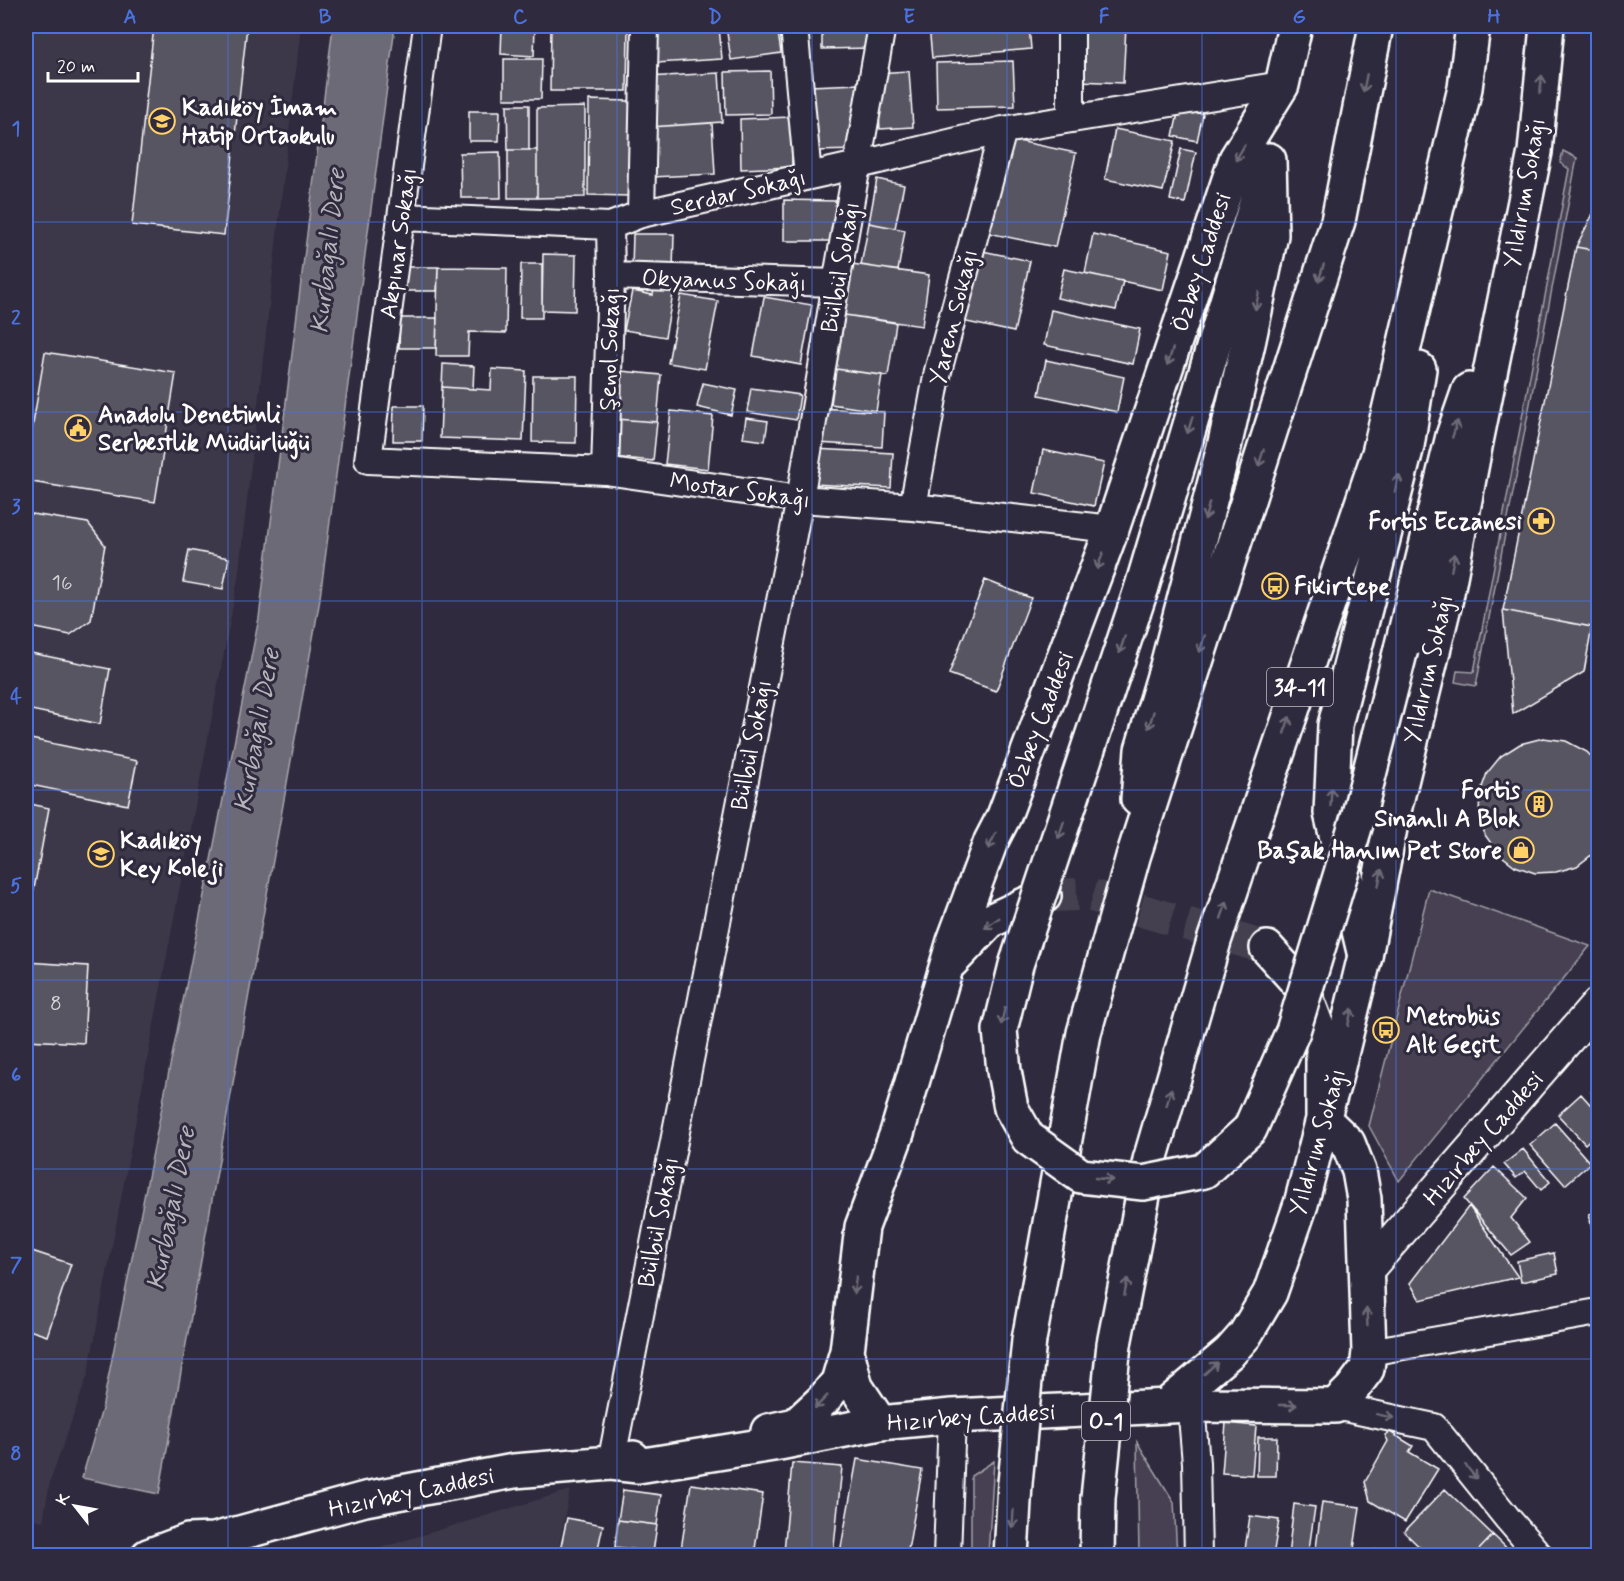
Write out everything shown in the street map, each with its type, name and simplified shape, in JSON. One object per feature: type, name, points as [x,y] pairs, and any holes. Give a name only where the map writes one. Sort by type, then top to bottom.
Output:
[{"type":"main road","name":"Özbey Caddesi","points":[[880,1423],[856,1388],[846,1351],[862,1227],[897,1133],[954,941],[991,841],[1004,816],[1112,529],[1236,159],[1282,85],[1295,26]]},
{"type":"main road","points":[[1011,1556],[1015,1483],[1029,1340],[1084,1033],[1133,857],[1338,221],[1376,26]]},
{"type":"main road","name":"34-11","points":[[1114,1344],[1150,1160],[1214,941],[1379,453],[1465,88],[1473,26]]},
{"type":"main road","name":"Yıldırım Sokağı","points":[[1178,1405],[1245,1335],[1270,1293],[1301,1204],[1334,1083],[1365,956],[1391,823],[1446,598],[1535,152],[1546,26]]},
{"type":"main road","points":[[1282,85],[1269,160],[1141,590],[1016,965],[1000,1030],[1011,1108],[1028,1137],[1081,1176],[1143,1184],[1204,1171],[1250,1129],[1293,1031],[1359,814],[1453,436],[1512,266]]},
{"type":"main road","points":[[1365,956],[1331,813],[1335,725],[1407,446],[1465,88]]},
{"type":"main road","points":[[1133,857],[1142,750],[1167,666],[1224,447],[1271,235],[1269,160]]},
{"type":"main road","points":[[947,966],[990,921],[1044,896]]},
{"type":"main road","points":[[1267,948],[1302,987],[1323,1041],[1323,1119],[1348,1143],[1359,1171],[1364,1199],[1369,1352],[1367,1370],[1335,1406]]},
{"type":"main road","name":"O-1","points":[[1097,1556],[1098,1498],[1114,1344]]},
{"type":"main road","name":"Hızırbey Caddesi","points":[[148,1556],[188,1540],[208,1548],[365,1498],[513,1471],[611,1463],[796,1425],[823,1401],[838,1382],[846,1351]]},
{"type":"main road","name":"Hızırbey Caddesi","points":[[611,1463],[638,1466],[779,1443],[880,1423],[952,1416],[1178,1405],[1335,1406]]},
{"type":"street","name":"Akpınar Sokağı","points":[[368,460],[427,26]]},
{"type":"street","points":[[641,214],[645,26]]},
{"type":"street","points":[[794,26],[808,176]]},
{"type":"street","name":"Bülbül Sokağı","points":[[611,1463],[800,499],[882,26]]},
{"type":"street","points":[[1071,26],[1071,119]]},
{"type":"street","name":"Serdar Sokağı","points":[[402,217],[610,226],[641,214],[1003,130],[1282,85]]},
{"type":"street","name":"Yaren Sokağı","points":[[913,507],[938,371],[1003,130]]},
{"type":"street","name":"Şenol Sokağı","points":[[605,471],[611,276],[610,226]]},
{"type":"street","name":"Okyanus Sokağı","points":[[611,276],[836,283]]},
{"type":"street","name":"Mostar Sokağı","points":[[368,460],[605,471],[800,499],[913,507],[1112,529]]},
{"type":"street","name":"Hızırbey Caddesi","points":[[1366,1271],[1599,1004]]},
{"type":"street","points":[[1569,1039],[1599,1021]]},
{"type":"street","points":[[1369,1352],[1599,1312]]},
{"type":"street","points":[[1178,1405],[1196,1463],[1198,1556]]},
{"type":"street","points":[[1335,1406],[1434,1427],[1540,1556]]},
{"type":"street","points":[[947,1556],[952,1416]]},
{"type":"shaded area","points":[[26,26],[301,26],[238,579],[88,1374],[50,1482],[43,1521],[26,1517]]},
{"type":"shaded area","points":[[1563,151],[1577,158],[1476,686],[1455,682],[1457,671],[1474,672],[1569,169],[1560,163]]},
{"type":"shaded area","points":[[1429,889],[1590,946],[1399,1181],[1369,1126]]},
{"type":"shaded area","points":[[1137,1442],[1174,1502],[1177,1555],[1139,1555]]},
{"type":"shaded area","points":[[994,1461],[988,1555],[971,1555],[971,1476]]},
{"type":"shaded area","points":[[570,1490],[557,1555],[357,1555]]},
{"type":"water","name":"Kurbağalı Dere","points":[[333,26],[395,26],[319,605],[159,1494],[82,1478],[102,1409],[259,618]]},
{"type":"building","points":[[154,26],[247,26],[224,235],[132,225]]},
{"type":"building","points":[[502,26],[535,26],[534,56],[501,54]]},
{"type":"building","points":[[551,26],[628,26],[627,91],[550,91]]},
{"type":"building","points":[[726,26],[777,26],[781,53],[731,60]]},
{"type":"building","points":[[822,26],[871,26],[872,48],[822,49]]},
{"type":"building","points":[[929,26],[1029,26],[1031,49],[932,58]]},
{"type":"building","points":[[1081,26],[1126,26],[1123,83],[1079,81]]},
{"type":"building","points":[[719,27],[722,59],[656,63],[654,31]]},
{"type":"building","points":[[504,59],[542,59],[541,99],[504,99]]},
{"type":"building","points":[[1013,61],[1015,106],[937,108],[936,63]]},
{"type":"building","points":[[770,71],[771,114],[726,115],[725,72]]},
{"type":"building","points":[[909,71],[913,127],[880,129],[876,73]]},
{"type":"building","points":[[719,73],[722,122],[650,127],[647,77]]},
{"type":"building","points":[[859,84],[860,150],[811,151],[809,86]]},
{"type":"building","points":[[589,100],[630,101],[629,196],[588,195]]},
{"type":"building","points":[[507,105],[529,105],[529,150],[508,150]]},
{"type":"building","points":[[585,107],[585,197],[537,198],[537,108]]},
{"type":"building","points":[[1179,109],[1203,114],[1197,141],[1173,136]]},
{"type":"building","points":[[469,111],[500,111],[499,141],[469,141]]},
{"type":"building","points":[[791,117],[792,167],[741,169],[740,119]]},
{"type":"building","points":[[712,123],[715,174],[652,177],[650,127]]},
{"type":"building","points":[[1115,129],[1175,141],[1163,191],[1105,179]]},
{"type":"building","points":[[1004,138],[1076,153],[1055,247],[984,232]]},
{"type":"building","points":[[1181,149],[1196,152],[1185,203],[1170,200]]},
{"type":"building","points":[[508,150],[537,150],[537,198],[508,198]]},
{"type":"building","points":[[500,152],[501,198],[461,198],[460,153]]},
{"type":"building","points":[[877,179],[904,185],[895,228],[869,223]]},
{"type":"building","points":[[784,200],[837,201],[836,241],[784,241]]},
{"type":"building","points":[[1598,204],[1598,251],[1576,247]]},
{"type":"building","points":[[869,223],[905,230],[898,271],[861,265]]},
{"type":"building","points":[[633,234],[674,234],[673,270],[632,269]]},
{"type":"building","points":[[1093,234],[1171,251],[1163,290],[1085,273]]},
{"type":"building","points":[[1576,247],[1598,251],[1598,596],[1592,627],[1503,610]]},
{"type":"building","points":[[978,250],[1030,261],[1014,332],[962,321]]},
{"type":"building","points":[[543,254],[576,255],[575,311],[542,310]]},
{"type":"building","points":[[521,264],[542,264],[542,318],[520,318]]},
{"type":"building","points":[[852,264],[929,275],[922,326],[845,315]]},
{"type":"building","points":[[401,267],[438,267],[437,291],[400,291]]},
{"type":"building","points":[[438,267],[507,268],[506,333],[469,332],[468,356],[436,356]]},
{"type":"building","points":[[1064,269],[1123,281],[1116,310],[1057,298]]},
{"type":"building","points":[[654,285],[674,289],[665,337],[624,330],[632,291],[653,295]]},
{"type":"building","points":[[681,295],[718,301],[705,369],[668,363]]},
{"type":"building","points":[[764,297],[812,305],[801,365],[753,356]]},
{"type":"building","points":[[1051,310],[1140,329],[1133,364],[1044,345]]},
{"type":"building","points":[[845,315],[896,323],[888,376],[836,369]]},
{"type":"building","points":[[400,318],[437,318],[436,348],[399,348]]},
{"type":"building","points":[[45,352],[176,373],[155,502],[26,481],[26,466]]},
{"type":"building","points":[[1046,360],[1124,377],[1117,412],[1039,395]]},
{"type":"building","points":[[443,364],[474,366],[473,389],[442,387]]},
{"type":"building","points":[[492,369],[526,371],[523,441],[440,438],[442,387],[491,390]]},
{"type":"building","points":[[836,369],[882,375],[876,411],[831,404]]},
{"type":"building","points":[[621,371],[661,375],[657,422],[616,419]]},
{"type":"building","points":[[533,376],[577,376],[576,443],[532,442]]},
{"type":"building","points":[[703,383],[737,390],[731,415],[697,407]]},
{"type":"building","points":[[751,388],[800,395],[796,420],[747,412]]},
{"type":"building","points":[[394,406],[423,406],[422,441],[393,441]]},
{"type":"building","points":[[820,408],[884,412],[882,447],[818,443]]},
{"type":"building","points":[[671,411],[713,416],[708,469],[665,464]]},
{"type":"building","points":[[746,418],[768,421],[765,441],[743,438]]},
{"type":"building","points":[[616,419],[657,422],[653,461],[613,457]]},
{"type":"building","points":[[814,449],[893,453],[891,488],[812,484]]},
{"type":"building","points":[[1043,450],[1104,463],[1094,506],[1034,493]]},
{"type":"building","points":[[26,513],[88,523],[105,545],[91,620],[70,635],[26,626]]},
{"type":"building","points":[[189,550],[229,558],[223,589],[183,582]]},
{"type":"building","points":[[985,580],[1031,598],[996,691],[949,674]]},
{"type":"building","points":[[1503,610],[1592,627],[1584,672],[1513,714]]},
{"type":"building","points":[[26,652],[110,669],[100,724],[26,709]]},
{"type":"building","points":[[1598,710],[1598,722],[1592,715]]},
{"type":"building","points":[[26,738],[137,761],[128,805],[26,784]]},
{"type":"building","name":"Fortis Sinanlı A Blok","points":[[1543,738],[1566,741],[1587,752],[1598,764],[1598,847],[1577,866],[1556,872],[1535,873],[1515,866],[1498,853],[1485,835],[1479,814],[1480,793],[1487,773],[1501,756],[1520,744]]},
{"type":"building","points":[[26,803],[49,808],[29,916],[26,915]]},
{"type":"building","points":[[26,962],[88,966],[84,1043],[26,1040]]},
{"type":"building","points":[[1598,1086],[1598,1102],[1591,1092]]},
{"type":"building","points":[[1581,1094],[1598,1113],[1598,1132],[1585,1144],[1558,1115]]},
{"type":"building","points":[[1555,1123],[1590,1163],[1565,1185],[1530,1145]]},
{"type":"building","points":[[1523,1149],[1550,1182],[1541,1190],[1525,1171],[1516,1178],[1504,1164]]},
{"type":"building","points":[[1494,1167],[1527,1198],[1511,1218],[1530,1242],[1511,1255],[1464,1199]]},
{"type":"building","points":[[1469,1206],[1518,1277],[1420,1300],[1410,1283]]},
{"type":"building","points":[[1598,1212],[1598,1262],[1589,1214]]},
{"type":"building","points":[[26,1249],[71,1264],[47,1336],[26,1329]]},
{"type":"building","points":[[1554,1253],[1558,1274],[1521,1282],[1517,1261]]},
{"type":"building","points":[[1226,1423],[1256,1426],[1252,1475],[1222,1473]]},
{"type":"building","points":[[1390,1432],[1413,1446],[1409,1452],[1438,1469],[1405,1522],[1370,1501],[1365,1482],[1388,1441],[1385,1435]]},
{"type":"building","points":[[1258,1437],[1277,1437],[1276,1476],[1257,1476]]},
{"type":"building","points":[[857,1459],[922,1470],[907,1556],[853,1556],[840,1553]]},
{"type":"building","points":[[792,1463],[842,1467],[833,1556],[784,1552]]},
{"type":"building","points":[[691,1484],[763,1494],[754,1556],[680,1556]]},
{"type":"building","points":[[1445,1489],[1493,1535],[1473,1556],[1429,1556],[1404,1532]]},
{"type":"building","points":[[623,1490],[661,1495],[657,1525],[618,1520]]},
{"type":"building","points":[[1322,1502],[1360,1507],[1353,1556],[1315,1556]]},
{"type":"building","points":[[1294,1504],[1315,1507],[1308,1556],[1288,1556]]},
{"type":"building","points":[[1250,1516],[1279,1520],[1273,1556],[1244,1556]]},
{"type":"building","points":[[567,1518],[603,1525],[597,1553],[561,1546]]},
{"type":"building","points":[[618,1520],[657,1525],[653,1552],[615,1547]]},
{"type":"building","points":[[1493,1535],[1515,1556],[1473,1556]]},
{"type":"building","points":[[561,1546],[597,1553],[597,1556],[560,1556]]},
{"type":"building","points":[[615,1547],[649,1552],[648,1556],[614,1556]]},
{"type":"building","points":[[1407,1548],[1407,1556],[1368,1556],[1368,1550]]},
{"type":"tunnel","points":[[1044,896],[1087,894],[1267,948]]},
{"type":"place","name":"Kadıköy İmam Hatip Ortaokulu","points":[[162,121]]},
{"type":"place","name":"Anadolu Denetimli Serbestlik Müdürlüğü","points":[[78,428]]},
{"type":"place","name":"Fortis Eczanesi","points":[[1541,521]]},
{"type":"place","name":"Fikirtepe","points":[[1275,586]]},
{"type":"place","name":"Fortis Sinanlı A Blok","points":[[1539,804]]},
{"type":"place","name":"Başak Hanım Pet Store","points":[[1521,850]]},
{"type":"place","name":"Kadıköy Key Koleji","points":[[101,854]]},
{"type":"place","name":"Metrobüs Alt Geçit","points":[[1386,1030]]}]
